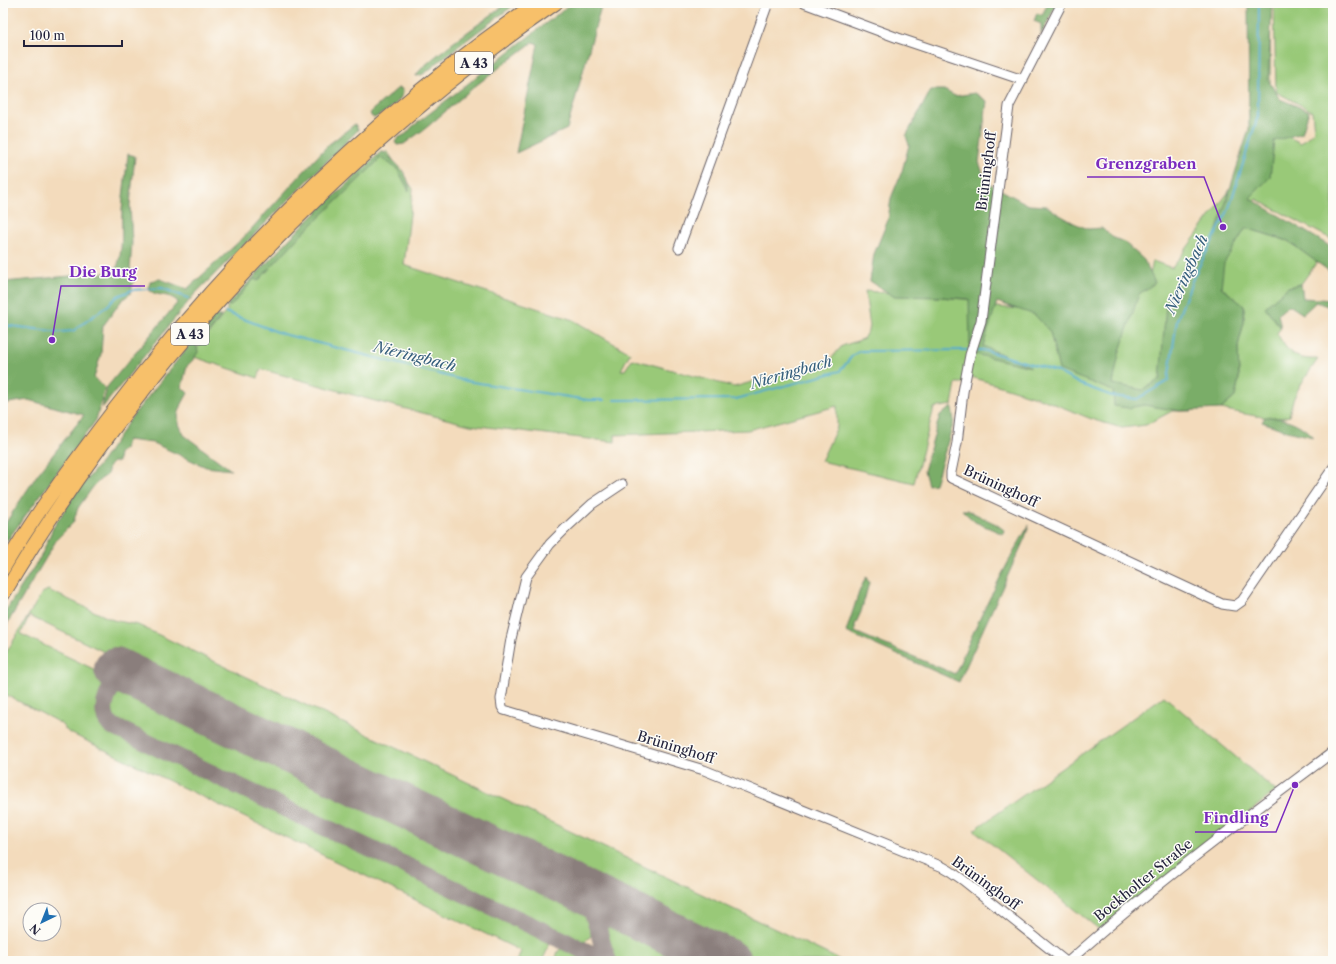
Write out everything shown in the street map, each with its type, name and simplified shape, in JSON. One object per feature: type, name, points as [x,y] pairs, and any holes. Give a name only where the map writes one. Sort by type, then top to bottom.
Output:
[{"type":"highway","name":"A 43","points":[[4,568],[41,510],[104,422],[192,313],[237,262],[336,164],[421,90],[536,3]]},
{"type":"highway","name":"A 43","points":[[3,595],[56,510],[140,394],[222,296],[345,172],[386,136],[459,74],[556,3]]},
{"type":"street","points":[[679,248],[768,3]]},
{"type":"street","points":[[804,3],[898,38],[1023,80]]},
{"type":"street","name":"Brüninghoff","points":[[1062,3],[1009,106],[981,321],[970,355],[963,392],[951,478],[1222,604],[1235,606],[1242,601],[1333,468]]},
{"type":"street","name":"Brüninghoff","points":[[622,484],[592,504],[566,528],[550,544],[526,577],[510,639],[501,699],[504,710],[704,770],[943,867],[962,880],[1065,961]]},
{"type":"street","name":"Bockholter Straße","points":[[1069,961],[1111,923],[1172,873],[1333,752]]},
{"type":"green space","points":[[508,3],[517,3],[422,75],[416,76],[430,61]]},
{"type":"green space","points":[[572,3],[602,3],[567,129],[516,153],[538,44],[533,42],[474,87],[426,128],[404,144],[397,145],[395,142],[398,138],[406,134],[412,127]]},
{"type":"green space","points":[[1048,3],[1057,3],[1041,35],[1041,24],[1034,21],[1037,13],[1042,15]]},
{"type":"green space","points":[[1248,3],[1272,3],[1268,80],[1280,99],[1309,111],[1302,133],[1274,141],[1270,177],[1250,198],[1333,248],[1333,274],[1288,241],[1246,228],[1224,263],[1221,287],[1244,306],[1244,322],[1238,346],[1239,378],[1235,397],[1221,409],[1180,411],[1144,405],[1128,408],[1114,406],[1113,391],[1059,370],[1050,332],[1035,315],[997,302],[983,346],[1031,367],[970,353],[969,299],[893,296],[870,281],[874,254],[888,220],[891,198],[902,171],[909,145],[906,136],[931,90],[944,90],[955,96],[975,93],[987,101],[979,162],[986,182],[1029,205],[1047,206],[1074,223],[1088,229],[1103,228],[1112,237],[1124,242],[1144,260],[1155,283],[1139,294],[1119,354],[1113,384],[1143,390],[1160,379],[1166,304],[1183,270],[1198,253],[1214,239],[1249,129]]},
{"type":"green space","points":[[1271,3],[1270,151],[1278,132],[1301,143],[1314,131],[1312,111],[1276,92],[1274,3],[1333,3],[1333,240],[1256,199],[1238,239],[1246,228],[1288,241],[1317,262],[1301,284],[1288,287],[1266,307],[1281,328],[1277,333],[1288,350],[1303,358],[1318,359],[1304,379],[1293,399],[1289,416],[1274,418],[1221,409],[1235,397],[1239,378],[1238,346],[1244,322],[1244,306],[1221,287],[1222,275],[1192,411],[1172,411],[1146,425],[1122,428],[1094,420],[1042,399],[965,375],[964,383],[956,383],[952,405],[934,408],[914,483],[821,461],[837,427],[837,406],[748,430],[615,435],[615,442],[470,425],[375,401],[261,369],[258,378],[191,356],[228,309],[226,308],[328,203],[387,151],[413,189],[404,265],[573,320],[630,353],[621,370],[625,370],[632,359],[734,387],[830,360],[842,346],[863,339],[870,327],[865,291],[975,300],[984,306],[1056,312],[1148,285],[1153,261],[1172,268],[1230,190],[1250,132],[1249,112],[1253,43]]},
{"type":"green space","points":[[398,88],[401,88],[403,92],[399,100],[387,111],[374,118],[371,116],[370,112]]},
{"type":"green space","points":[[355,124],[358,130],[193,296],[102,408],[107,387],[178,302],[171,297],[156,294],[149,290],[150,281],[160,279],[187,289],[243,238],[328,145]]},
{"type":"green space","points":[[382,151],[401,168],[407,179],[409,191],[398,170],[381,157],[295,241],[258,281],[254,279],[231,306],[227,305],[300,228]]},
{"type":"green space","points":[[128,154],[135,156],[130,205],[132,242],[130,271],[135,270],[131,293],[122,300],[103,326],[101,354],[94,378],[105,388],[96,420],[3,546],[3,527],[37,475],[84,415],[28,400],[3,404],[3,282],[115,272],[120,257],[122,242],[122,203]]},
{"type":"green space","points":[[1301,284],[1303,298],[1333,300],[1333,308],[1316,302],[1303,314],[1289,305],[1278,314],[1281,328],[1265,307],[1288,287]]},
{"type":"green space","points":[[215,316],[221,316],[211,330],[199,340],[199,334]]},
{"type":"green space","points":[[195,338],[198,352],[187,366],[182,387],[188,393],[178,415],[179,424],[184,435],[231,470],[206,467],[153,443],[127,440],[125,449],[119,453],[118,462],[113,462],[109,466],[107,475],[93,487],[78,508],[73,523],[57,539],[3,631],[3,615],[41,556],[53,528],[75,494],[102,461],[131,418]]},
{"type":"green space","points":[[952,407],[954,421],[935,484],[928,485],[924,471],[940,415]]},
{"type":"green space","points":[[1265,417],[1279,418],[1297,424],[1313,437],[1287,431],[1262,422]]},
{"type":"green space","points":[[962,510],[967,510],[996,524],[1004,530],[1003,534],[975,522]]},
{"type":"green space","points":[[1029,525],[1025,538],[959,682],[846,632],[859,592],[866,577],[869,583],[861,612],[855,625],[855,632],[955,674],[990,598]]},
{"type":"green space","points":[[48,590],[113,620],[138,625],[842,961],[753,961],[29,616],[21,634],[112,678],[102,698],[100,711],[101,718],[111,730],[544,935],[547,938],[548,948],[542,961],[517,961],[521,951],[68,732],[60,723],[3,693],[3,658],[42,593]]},
{"type":"green space","points":[[122,687],[134,689],[583,902],[586,905],[593,925],[591,936],[583,941],[572,941],[118,725],[110,716],[108,705],[112,694]]},
{"type":"green space","points":[[1164,696],[1276,791],[1100,930],[974,830]]},
{"type":"green space","points":[[620,920],[707,961],[612,961],[607,943],[606,930],[608,925]]},
{"type":"green space","points":[[563,947],[571,948],[598,961],[557,961],[557,953]]},
{"type":"waterway","name":"Nieringbach","points":[[978,350],[983,350],[1056,371],[1080,384],[1112,396],[1137,399],[1168,381],[1177,320],[1194,276],[1228,211],[1258,116],[1259,3]]},
{"type":"waterway","name":"Nieringbach","points":[[3,325],[60,332],[73,331],[118,296],[132,290],[162,288],[188,298]]},
{"type":"waterway","name":"Nieringbach","points":[[225,312],[283,334],[466,381],[588,400],[604,400]]},
{"type":"waterway","name":"Nieringbach","points":[[614,400],[736,399],[840,371],[853,355],[860,351],[967,350]]},
{"type":"taxiway","points":[[134,677],[121,677],[115,681],[111,688],[104,709],[105,717],[110,725],[606,961]]},
{"type":"taxiway","points":[[581,891],[588,898],[597,926]]},
{"type":"taxiway","points":[[608,961],[602,945],[598,925],[598,916],[601,910],[608,907],[619,909]]},
{"type":"runway","points":[[116,669],[729,961]]},
{"type":"place","name":"Grenzgraben","points":[[1223,227]]},
{"type":"place","name":"Die Burg","points":[[52,340]]},
{"type":"place","name":"Findling","points":[[1295,785]]}]
